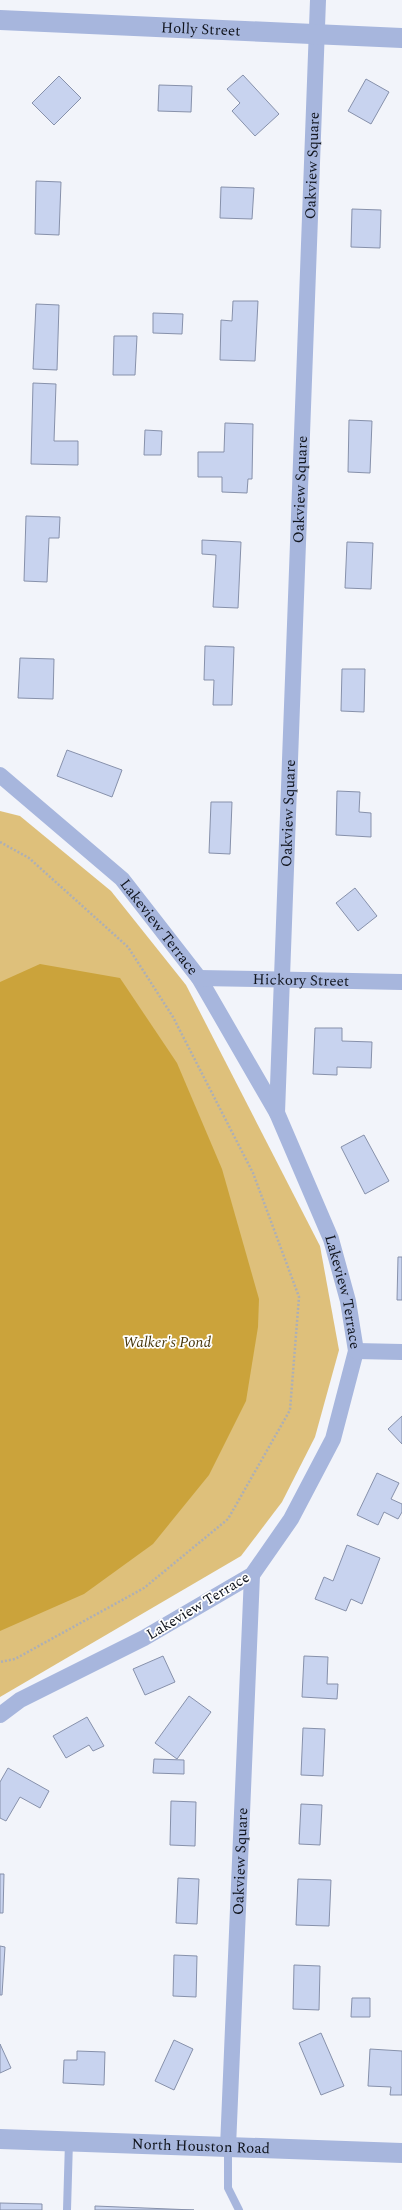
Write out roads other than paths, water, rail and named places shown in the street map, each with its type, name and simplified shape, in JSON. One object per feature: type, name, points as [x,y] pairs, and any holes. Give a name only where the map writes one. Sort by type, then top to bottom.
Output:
[{"type":"street","name":"Oakview Square","points":[[284,979],[318,35],[318,0]]},
{"type":"street","name":"Holly Street","points":[[0,20],[402,38]]},
{"type":"street","name":"Lakeview Terrace","points":[[0,775],[122,879],[199,978],[277,1113],[331,1238],[348,1301],[356,1351],[334,1439],[291,1520],[252,1575],[144,1638],[20,1700],[0,1715]]},
{"type":"street","name":"Hickory Street","points":[[199,978],[402,982]]},
{"type":"street","name":"Lakeview Terrace","points":[[277,1113],[284,979]]},
{"type":"street","points":[[356,1351],[402,1352]]},
{"type":"street","name":"Oakview Square","points":[[228,2147],[252,1575]]},
{"type":"street","name":"North Houston Road","points":[[0,2139],[402,2153]]},
{"type":"lane","points":[[67,2210],[68,2141]]},
{"type":"lane","points":[[228,2147],[228,2188],[239,2210]]},
{"type":"park label","name":"Walker's Pond","points":[[167,1342]]}]
